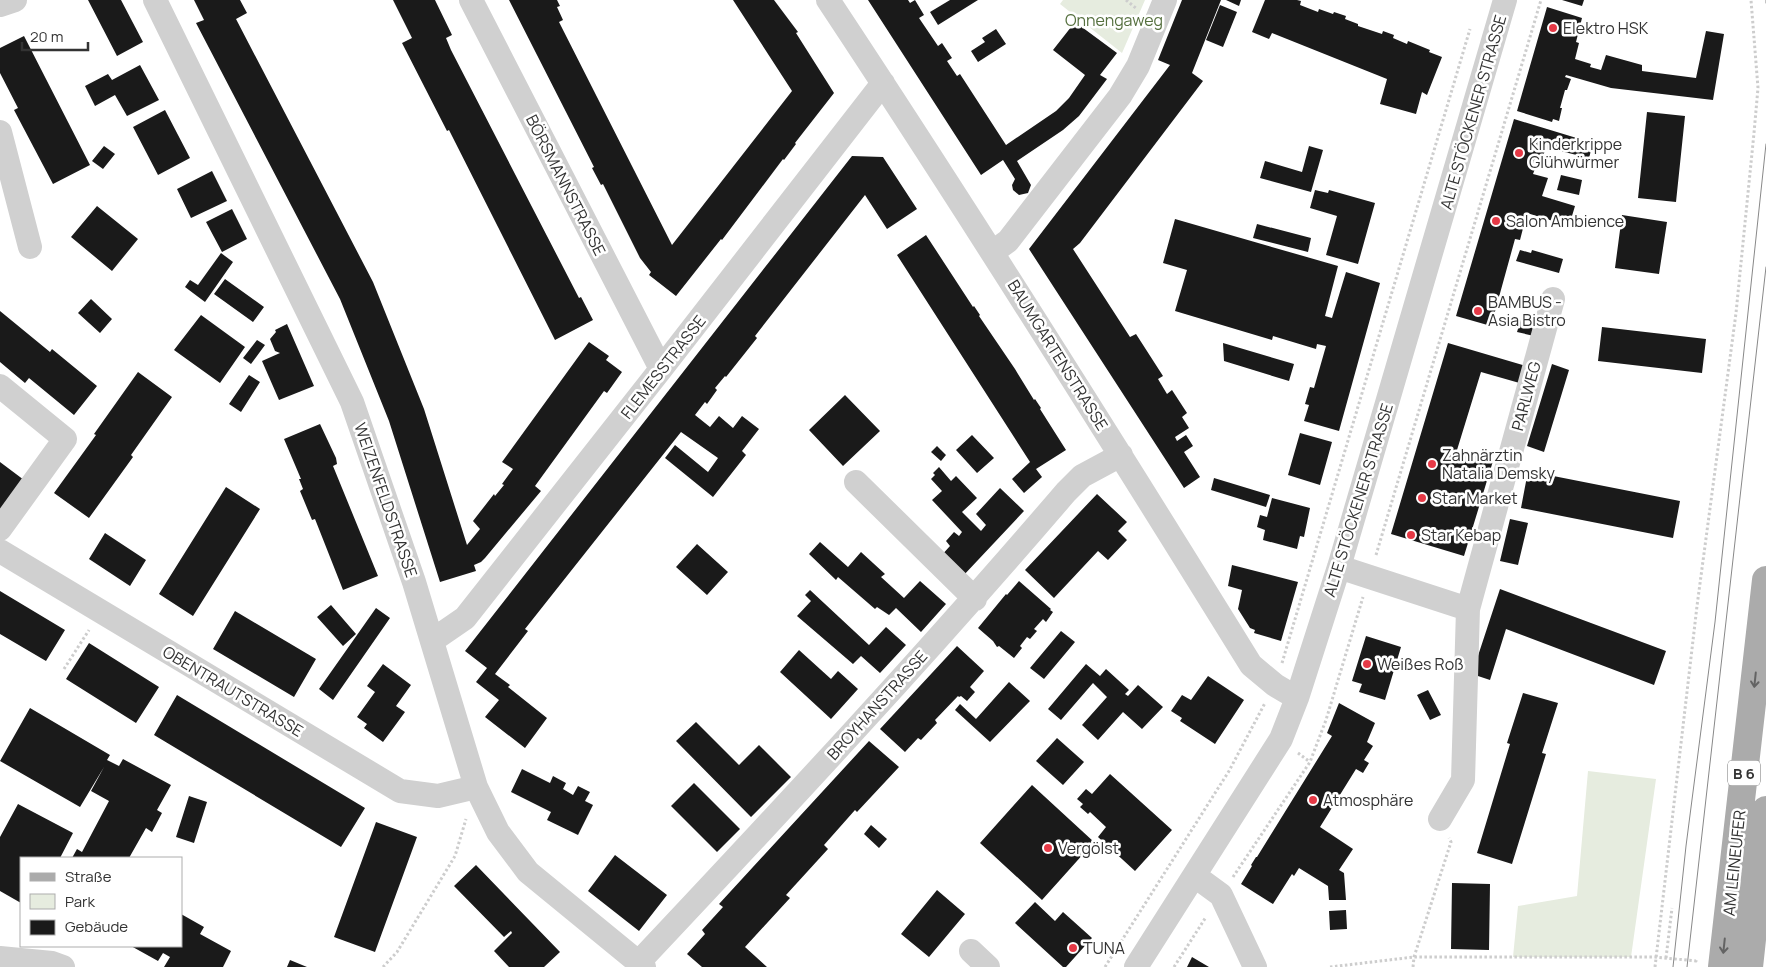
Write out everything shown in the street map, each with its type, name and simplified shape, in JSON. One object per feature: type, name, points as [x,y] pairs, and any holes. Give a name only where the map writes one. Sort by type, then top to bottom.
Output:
[{"type":"main road","name":"AM LEINEUFER","points":[[1722,967],[1766,580]]},
{"type":"main road","name":"AM LEINEUFER","points":[[1749,967],[1766,810]]},
{"type":"street","points":[[0,5],[16,0]]},
{"type":"street","name":"WEIZENFELDSTRASSE","points":[[154,0],[352,402],[393,517],[433,640],[476,787],[498,832],[528,872],[641,965]]},
{"type":"street","name":"BÖRSMANNSTRASSE","points":[[471,0],[661,369]]},
{"type":"street","name":"BAUMGARTENSTRASSE","points":[[828,0],[993,252],[1121,454],[1251,665],[1275,685],[1297,698]]},
{"type":"street","points":[[993,252],[1008,241],[1120,96],[1138,66],[1165,0]]},
{"type":"street","name":"ALTE STÖCKENER STRASSE","points":[[1136,967],[1281,739],[1297,698],[1339,567],[1506,0]]},
{"type":"street","name":"FLEMESSTRASSE","points":[[433,640],[464,618],[661,369],[883,83]]},
{"type":"street","points":[[0,132],[30,247]]},
{"type":"street","name":"PARLWEG","points":[[1440,819],[1463,780],[1468,609],[1553,299]]},
{"type":"street","points":[[0,386],[65,439],[0,529]]},
{"type":"street","name":"BROYHANSTRASSE","points":[[641,965],[975,599],[1066,492],[1082,476],[1121,454]]},
{"type":"street","points":[[856,482],[975,599]]},
{"type":"street","name":"OBENTRAUTSTRASSE","points":[[0,550],[400,791],[438,796],[476,787]]},
{"type":"street","points":[[1339,567],[1468,609]]},
{"type":"street","points":[[1195,876],[1221,895],[1255,967]]},
{"type":"street","points":[[971,951],[988,967]]},
{"type":"street","points":[[0,958],[52,963],[63,967]]},
{"type":"path","points":[[1654,967],[1697,606],[1736,313],[1758,88],[1751,0]]},
{"type":"path","points":[[1106,967],[1229,771],[1275,685],[1470,29]]},
{"type":"path","points":[[64,669],[101,612]]},
{"type":"path","points":[[383,967],[397,952],[454,856],[476,787]]},
{"type":"path","points":[[1413,967],[1414,957],[1451,842],[1440,819]]},
{"type":"path","points":[[1666,958],[1672,908]]},
{"type":"path","points":[[1330,967],[1414,957],[1656,957],[1696,962]]},
{"type":"green space","name":"Onnengaweg","points":[[1063,0],[1145,0],[1122,53],[1060,4]]},
{"type":"green space","points":[[1588,771],[1656,779],[1631,957],[1513,957],[1518,906],[1577,896]]},
{"type":"building","points":[[88,0],[121,0],[143,42],[117,56]]},
{"type":"building","points":[[194,0],[240,0],[247,13],[236,19],[373,282],[424,409],[467,545],[480,529],[473,521],[494,494],[495,496],[504,485],[502,484],[513,469],[502,462],[589,342],[609,356],[606,360],[622,372],[607,393],[604,391],[535,486],[541,491],[485,558],[474,565],[476,571],[440,582],[389,421],[340,299],[196,23],[204,20]]},
{"type":"building","points":[[393,0],[435,0],[452,35],[446,38],[451,50],[579,298],[581,297],[593,320],[555,340],[449,130],[447,131],[402,43],[412,38]]},
{"type":"building","points":[[509,0],[557,0],[560,6],[557,7],[563,20],[559,22],[672,245],[792,91],[733,0],[774,0],[798,32],[796,33],[834,93],[722,240],[676,296],[649,275],[651,272],[640,258],[603,184],[601,185],[592,168],[594,167]]},
{"type":"building","points":[[868,0],[908,0],[910,3],[915,0],[924,15],[919,18],[938,46],[942,43],[952,58],[947,61],[957,76],[960,74],[1006,145],[1056,111],[1069,98],[1085,75],[1053,50],[1075,22],[1117,53],[1100,75],[1107,79],[1079,116],[1063,130],[1017,161],[1031,185],[1028,193],[1019,195],[1013,190],[1012,185],[1015,179],[1003,160],[981,175]]},
{"type":"building","points":[[950,0],[978,0],[938,25],[930,12]]},
{"type":"building","points":[[1182,0],[1221,0],[1192,73],[1203,81],[1080,243],[1073,249],[1130,337],[1136,334],[1163,376],[1158,379],[1167,394],[1172,390],[1187,413],[1182,417],[1189,428],[1175,437],[1177,441],[1186,435],[1193,446],[1184,452],[1200,477],[1184,488],[1029,249],[1170,65],[1158,60]]},
{"type":"building","points":[[1226,0],[1241,0],[1239,6]]},
{"type":"building","points":[[1265,0],[1301,1],[1300,5],[1318,12],[1319,9],[1346,16],[1345,19],[1358,24],[1358,26],[1382,34],[1383,31],[1394,35],[1393,38],[1407,44],[1408,41],[1442,57],[1427,95],[1422,92],[1416,114],[1380,104],[1387,79],[1272,33],[1269,39],[1252,32]]},
{"type":"building","points":[[1562,0],[1584,0],[1582,6]]},
{"type":"building","points":[[1220,5],[1237,12],[1223,47],[1206,40]]},
{"type":"building","points":[[1547,7],[1582,18],[1576,42],[1579,43],[1575,59],[1591,64],[1590,67],[1601,70],[1606,55],[1642,65],[1642,71],[1696,78],[1706,31],[1724,34],[1713,100],[1611,88],[1566,75],[1565,77],[1571,79],[1567,90],[1565,90],[1559,121],[1553,119],[1552,122],[1517,111]]},
{"type":"building","points":[[996,29],[1006,44],[978,62],[971,51],[985,42],[982,38]]},
{"type":"building","points":[[24,36],[90,165],[53,184],[14,110],[18,108],[0,73],[0,48]]},
{"type":"building","points":[[140,65],[159,100],[127,116],[115,95],[95,106],[85,86],[108,74],[112,80]]},
{"type":"building","points":[[165,110],[190,158],[158,175],[133,127]]},
{"type":"building","points":[[1647,112],[1685,116],[1676,202],[1638,198]]},
{"type":"building","points":[[1514,119],[1593,143],[1589,158],[1552,149],[1545,150],[1540,167],[1536,166],[1533,174],[1548,178],[1542,196],[1575,206],[1569,226],[1527,213],[1520,240],[1515,239],[1491,326],[1456,316]]},
{"type":"building","points":[[104,146],[115,154],[103,169],[92,161]]},
{"type":"building","points":[[1309,146],[1323,150],[1311,192],[1260,178],[1265,161],[1302,172]]},
{"type":"building","points":[[852,156],[883,157],[917,209],[887,229],[865,195],[755,336],[757,338],[715,388],[717,390],[707,404],[705,402],[695,415],[710,427],[719,416],[733,428],[742,416],[759,429],[742,451],[746,455],[713,497],[665,458],[675,445],[708,472],[718,458],[681,432],[525,629],[528,631],[495,674],[510,685],[508,687],[547,718],[525,748],[485,717],[499,700],[476,682],[487,668],[465,651]]},
{"type":"building","points":[[212,171],[227,201],[191,218],[177,189]]},
{"type":"building","points":[[1561,175],[1582,180],[1579,195],[1557,190]]},
{"type":"building","points":[[1315,190],[1328,193],[1329,190],[1375,203],[1358,264],[1326,255],[1337,216],[1310,208]]},
{"type":"building","points":[[97,206],[138,239],[112,271],[71,237]]},
{"type":"building","points":[[232,209],[247,239],[222,252],[206,222]]},
{"type":"building","points":[[1622,215],[1667,222],[1659,274],[1615,268]]},
{"type":"building","points":[[1175,219],[1338,266],[1325,316],[1332,318],[1346,272],[1380,283],[1339,431],[1304,421],[1309,405],[1305,404],[1310,387],[1314,388],[1326,346],[1317,344],[1316,349],[1273,336],[1272,340],[1175,311],[1187,270],[1163,263]]},
{"type":"building","points":[[1257,224],[1311,238],[1308,252],[1253,238]]},
{"type":"building","points":[[926,235],[1041,408],[1066,450],[1036,469],[1042,477],[1024,493],[1012,479],[1030,462],[897,255]]},
{"type":"building","points":[[1520,250],[1531,253],[1532,250],[1563,259],[1559,273],[1516,261]]},
{"type":"building","points":[[221,253],[233,262],[205,302],[185,287],[190,280],[198,285]]},
{"type":"building","points":[[225,279],[264,307],[253,322],[214,294]]},
{"type":"building","points":[[91,299],[112,319],[100,333],[78,313]]},
{"type":"building","points":[[0,311],[50,352],[52,349],[97,386],[74,415],[29,378],[25,383],[0,362]]},
{"type":"building","points":[[1523,313],[1539,318],[1534,336],[1517,332]]},
{"type":"building","points":[[201,315],[245,347],[220,383],[174,350]]},
{"type":"building","points":[[287,324],[314,386],[279,400],[262,361],[280,353],[275,351],[270,339],[276,332],[275,330]]},
{"type":"building","points":[[1602,327],[1706,339],[1702,373],[1598,361]]},
{"type":"building","points":[[257,340],[265,345],[251,364],[243,358]]},
{"type":"building","points":[[1223,343],[1294,364],[1289,381],[1224,361]]},
{"type":"building","points":[[1448,343],[1529,367],[1523,384],[1481,372],[1457,450],[1493,461],[1464,556],[1391,534]]},
{"type":"building","points":[[1552,364],[1569,370],[1544,452],[1527,446]]},
{"type":"building","points":[[138,372],[172,397],[131,455],[133,457],[89,518],[54,493]]},
{"type":"building","points":[[249,375],[260,382],[241,412],[229,404]]},
{"type":"building","points":[[845,395],[880,431],[843,466],[809,430]]},
{"type":"building","points":[[320,424],[336,458],[337,464],[333,466],[378,576],[343,590],[315,519],[312,520],[300,491],[303,489],[299,479],[301,479],[284,439]]},
{"type":"building","points":[[1300,433],[1332,442],[1320,485],[1288,475]]},
{"type":"building","points":[[972,435],[994,458],[977,473],[956,450]]},
{"type":"building","points":[[937,446],[946,455],[941,461],[931,452]]},
{"type":"building","points":[[0,462],[24,480],[1,510],[0,509]]},
{"type":"building","points":[[939,467],[951,481],[956,476],[977,498],[962,512],[981,531],[986,525],[976,514],[1000,488],[1024,511],[962,577],[940,557],[950,546],[946,541],[954,532],[959,536],[962,532],[932,500],[942,491],[931,479],[935,475],[933,473]]},
{"type":"building","points":[[1528,471],[1680,501],[1673,538],[1521,508]]},
{"type":"building","points":[[1214,478],[1270,495],[1266,507],[1211,490]]},
{"type":"building","points":[[226,487],[260,509],[193,616],[159,594]]},
{"type":"building","points":[[1097,494],[1127,522],[1118,531],[1127,540],[1108,560],[1098,551],[1054,598],[1025,570]]},
{"type":"building","points":[[1272,498],[1310,508],[1304,537],[1300,536],[1297,549],[1263,540],[1265,530],[1257,527],[1260,515],[1267,517]]},
{"type":"building","points":[[1510,519],[1528,523],[1518,565],[1500,561]]},
{"type":"building","points":[[105,533],[146,560],[130,586],[89,559]]},
{"type":"building","points":[[820,542],[848,567],[861,552],[885,574],[881,577],[904,598],[920,581],[946,604],[921,632],[896,608],[889,615],[877,607],[875,609],[838,577],[836,580],[809,554]]},
{"type":"building","points":[[697,544],[728,572],[707,595],[676,567]]},
{"type":"building","points":[[1232,565],[1298,582],[1281,641],[1254,633],[1255,630],[1250,628],[1238,609],[1242,590],[1228,586]]},
{"type":"building","points":[[1019,581],[1053,612],[1046,622],[1043,619],[1034,629],[1037,631],[1030,639],[1027,637],[1020,646],[1022,648],[1014,658],[999,646],[997,647],[978,628]]},
{"type":"building","points":[[1500,589],[1666,651],[1654,685],[1506,629],[1490,680],[1472,674]]},
{"type":"building","points":[[810,590],[869,645],[886,627],[906,645],[880,673],[861,656],[853,664],[797,616],[811,601],[805,595]]},
{"type":"building","points":[[0,591],[65,630],[46,661],[0,634]]},
{"type":"building","points":[[331,605],[356,634],[343,646],[317,617]]},
{"type":"building","points":[[376,608],[390,618],[333,700],[319,689]]},
{"type":"building","points":[[235,611],[316,659],[294,697],[213,649]]},
{"type":"building","points":[[1061,631],[1075,642],[1044,679],[1030,668]]},
{"type":"building","points":[[1366,636],[1401,647],[1385,700],[1359,692],[1362,684],[1352,681]]},
{"type":"building","points":[[89,643],[159,687],[136,723],[66,679]]},
{"type":"building","points":[[957,646],[984,671],[970,687],[975,692],[967,701],[958,696],[935,720],[937,723],[921,740],[918,738],[905,752],[880,729]]},
{"type":"building","points":[[799,650],[831,679],[838,671],[858,689],[831,719],[780,672]]},
{"type":"building","points":[[383,664],[411,685],[396,706],[405,712],[383,742],[364,728],[367,724],[357,717],[375,692],[367,686]]},
{"type":"building","points":[[1086,664],[1100,676],[1106,669],[1129,690],[1125,694],[1128,696],[1138,685],[1163,707],[1142,729],[1123,712],[1098,740],[1082,725],[1107,697],[1093,683],[1061,720],[1048,709]]},
{"type":"building","points":[[1208,676],[1244,700],[1215,744],[1180,721],[1182,718],[1171,711],[1182,695],[1191,700]]},
{"type":"building","points":[[1009,682],[1030,701],[990,742],[955,710],[960,704],[976,719]]},
{"type":"building","points":[[1428,690],[1441,715],[1430,720],[1417,695]]},
{"type":"building","points":[[1523,693],[1558,703],[1542,753],[1546,754],[1512,864],[1477,853],[1510,744],[1507,743]]},
{"type":"building","points":[[177,695],[365,808],[341,847],[154,735]]},
{"type":"building","points":[[1339,703],[1375,723],[1367,742],[1373,746],[1364,760],[1369,763],[1363,773],[1356,769],[1320,827],[1353,849],[1339,870],[1344,873],[1346,900],[1329,900],[1328,886],[1299,868],[1294,876],[1292,874],[1273,904],[1241,884],[1332,736],[1327,733]]},
{"type":"building","points":[[30,708],[110,755],[107,760],[119,766],[123,759],[171,785],[157,810],[162,813],[152,832],[146,828],[130,857],[73,857],[77,849],[82,852],[109,801],[91,791],[104,767],[80,807],[0,761]]},
{"type":"building","points":[[696,722],[739,765],[759,745],[791,777],[751,817],[676,741]]},
{"type":"building","points":[[1057,738],[1084,762],[1063,785],[1036,761]]},
{"type":"building","points":[[869,741],[899,767],[857,812],[855,810],[824,845],[828,849],[786,895],[790,898],[745,947],[767,967],[702,967],[687,954],[705,934],[702,930],[723,907],[719,904]]},
{"type":"building","points":[[522,769],[550,783],[553,776],[566,783],[563,789],[573,795],[578,786],[590,792],[585,801],[593,805],[578,835],[547,820],[551,812],[511,792]]},
{"type":"building","points":[[1110,774],[1172,830],[1135,871],[1098,837],[1106,827],[1090,812],[1088,814],[1080,807],[1083,804],[1077,799],[1086,789],[1092,794]]},
{"type":"building","points":[[694,783],[740,829],[717,852],[671,806]]},
{"type":"building","points":[[1032,785],[1094,842],[1042,900],[980,843]]},
{"type":"building","points":[[189,796],[207,802],[194,843],[176,837]]},
{"type":"building","points":[[18,804],[73,833],[61,857],[20,857],[20,902],[0,891],[0,837]]},
{"type":"building","points":[[376,822],[417,837],[375,952],[334,937]]},
{"type":"building","points":[[871,825],[887,839],[879,848],[864,834]]},
{"type":"building","points":[[615,855],[667,895],[639,931],[588,891]]},
{"type":"building","points":[[476,865],[560,952],[544,967],[509,967],[494,951],[512,933],[511,931],[504,937],[454,886]]},
{"type":"building","points":[[1452,883],[1490,884],[1489,950],[1451,949]]},
{"type":"building","points":[[937,890],[965,914],[929,957],[901,934]]},
{"type":"building","points":[[1035,902],[1055,921],[1063,912],[1092,938],[1066,967],[1063,967],[1015,923]]},
{"type":"building","points":[[1346,910],[1347,929],[1330,930],[1329,911]]},
{"type":"building","points":[[182,915],[204,927],[200,934],[231,951],[223,967],[164,967],[170,957],[163,953],[158,961],[133,947],[182,947]]},
{"type":"building","points":[[1192,957],[1209,967],[1187,967]]},
{"type":"building","points":[[290,960],[307,967],[287,967]]},
{"type":"tram line","points":[[1673,967],[1686,846],[1715,622],[1766,144]]},
{"type":"tram line","points":[[1687,967],[1766,267]]},
{"type":"place","name":"Elektro HSK","points":[[1553,28]]},
{"type":"place","name":"Kinderkrippe Glühwürmer","points":[[1519,153]]},
{"type":"place","name":"Salon Ambience","points":[[1496,221]]},
{"type":"place","name":"BAMBUS - Asia Bistro","points":[[1478,311]]},
{"type":"place","name":"Zahnärztin Natalia Demsky","points":[[1432,464]]},
{"type":"place","name":"Star Market","points":[[1422,498]]},
{"type":"place","name":"Star Kebap","points":[[1411,535]]},
{"type":"place","name":"Weißes Roß","points":[[1367,664]]},
{"type":"place","name":"Atmosphäre","points":[[1313,800]]},
{"type":"place","name":"Vergölst","points":[[1048,848]]},
{"type":"place","name":"TUNA","points":[[1073,948]]}]
